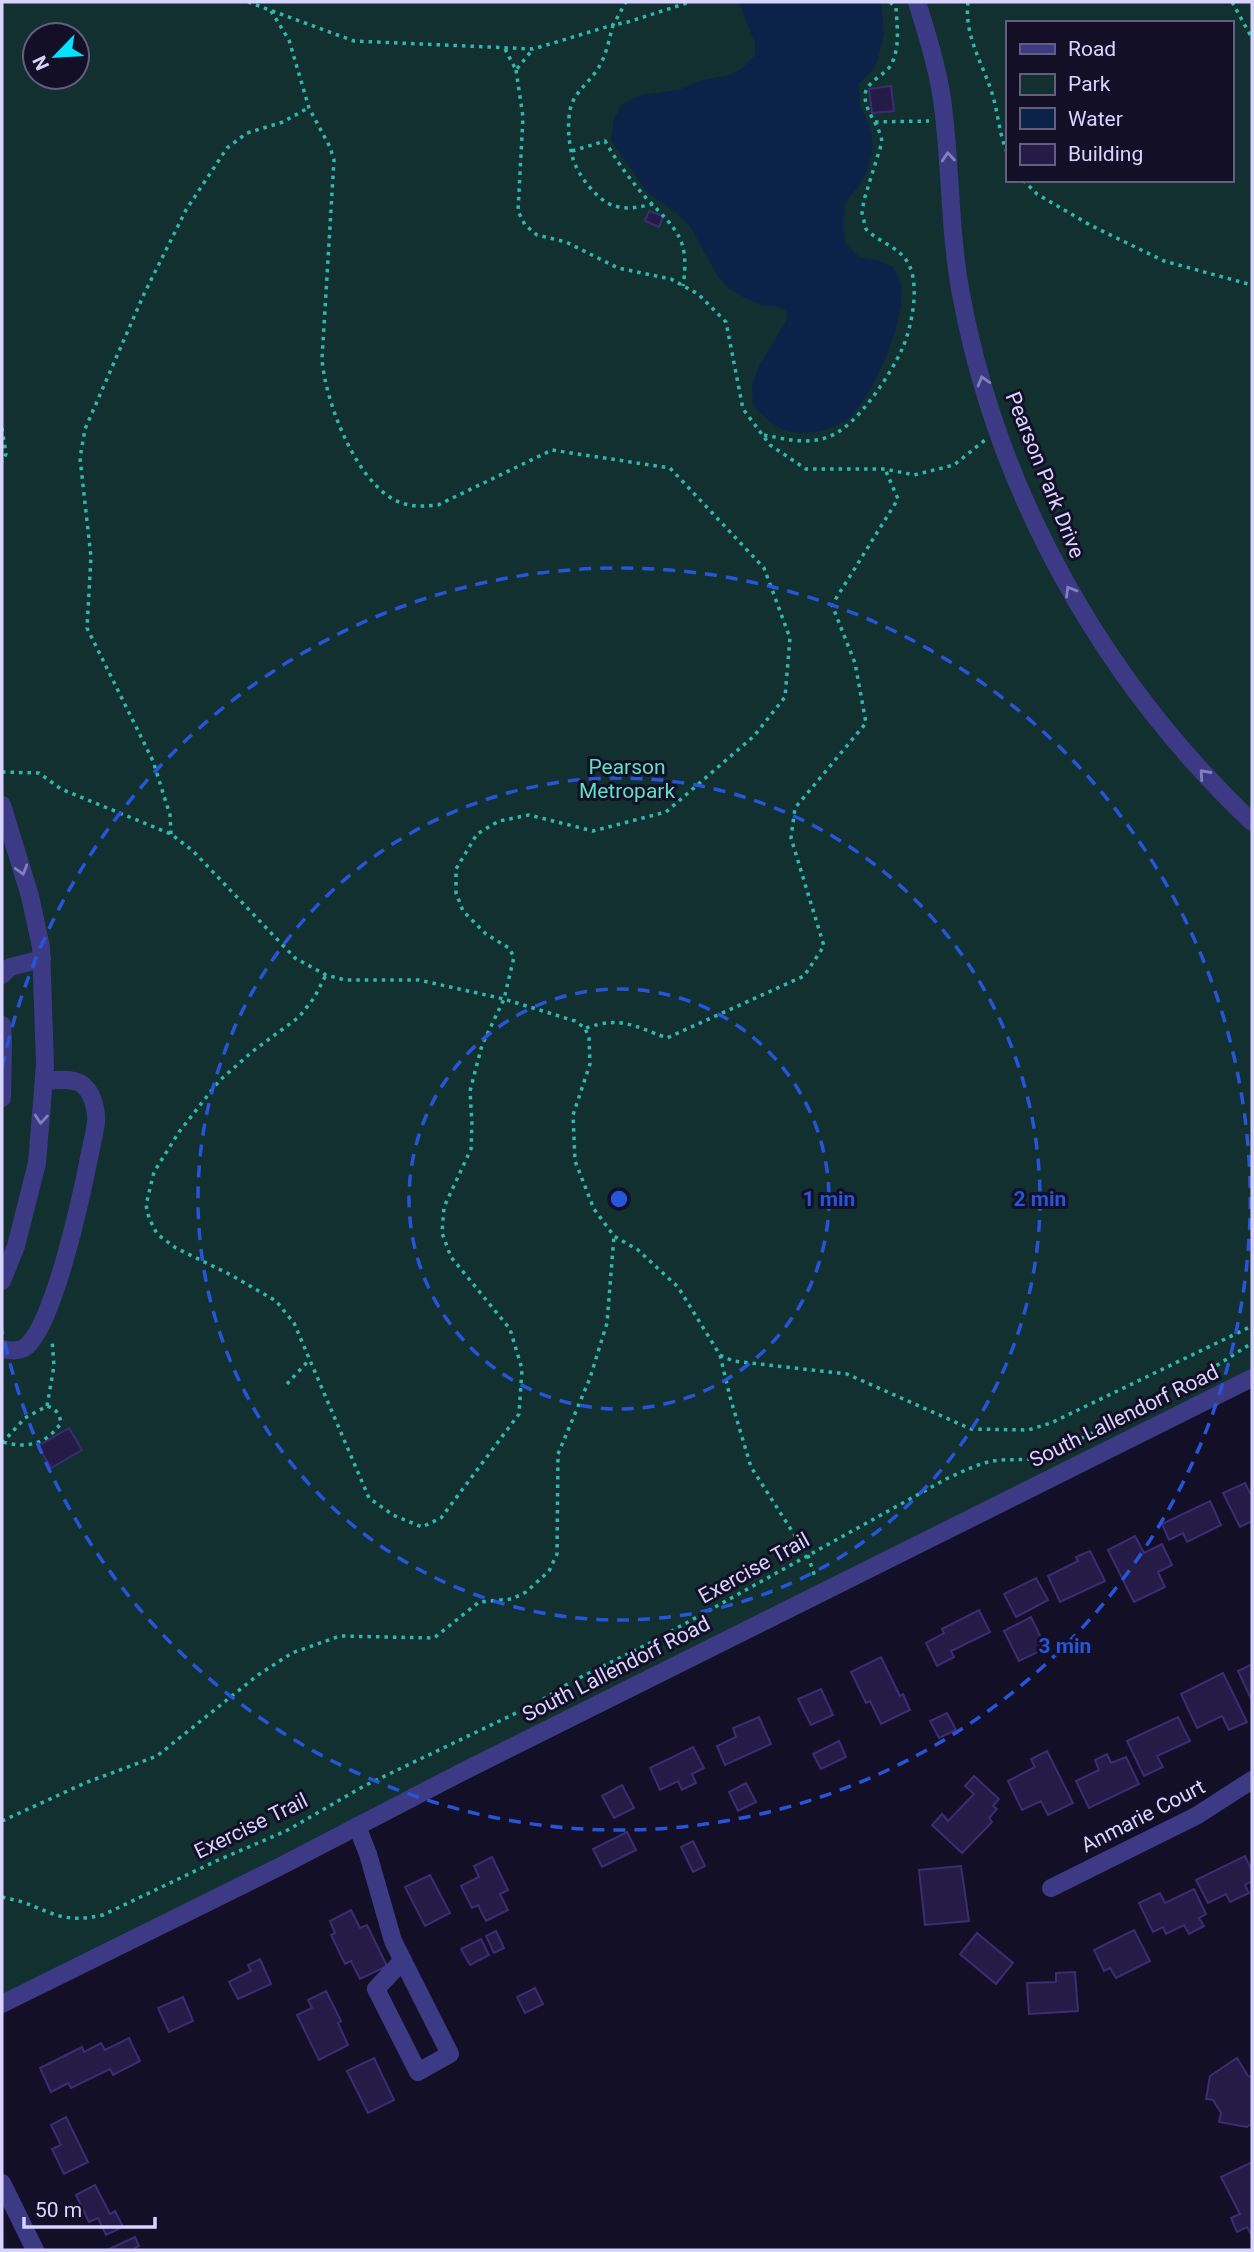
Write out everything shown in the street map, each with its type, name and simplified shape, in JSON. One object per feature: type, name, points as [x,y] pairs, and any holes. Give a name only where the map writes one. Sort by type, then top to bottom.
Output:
[{"type":"street","name":"Pearson Park Drive","points":[[917,2],[936,64],[961,291],[969,330],[996,424],[1025,498],[1060,574],[1136,693],[1180,748],[1252,822]]},
{"type":"street","points":[[2,805],[7,837],[30,896],[42,958],[46,1065],[37,1163],[19,1233],[2,1282]]},
{"type":"street","points":[[2,975],[10,967],[42,958]]},
{"type":"street","points":[[2,1025],[2,1098]]},
{"type":"street","points":[[2,1349],[19,1351],[27,1346],[36,1334],[54,1293],[82,1195],[96,1121],[94,1102],[85,1086],[68,1080],[44,1080]]},
{"type":"street","points":[[2,1224],[19,1233]]},
{"type":"street","name":"South Lallendorf Road","points":[[2,2004],[474,1765],[1252,1378]]},
{"type":"street","name":"Anmarie Court","points":[[1051,1888],[1196,1816],[1252,1780]]},
{"type":"street","points":[[357,1826],[393,1941],[403,1960],[450,2054],[418,2072],[376,1989],[403,1960]]},
{"type":"street","points":[[2,2183],[35,2250]]},
{"type":"path","points":[[248,2],[354,41],[533,49],[690,2]]},
{"type":"path","points":[[626,2],[613,24],[597,71],[575,94],[570,110],[569,130],[574,161],[580,173],[606,202],[628,209],[653,204]]},
{"type":"path","points":[[762,434],[803,442],[829,437],[848,425],[874,396],[902,347],[909,326],[914,293],[913,276],[901,252],[871,234],[862,220],[864,200],[882,142],[865,93],[891,66],[897,51],[896,8],[890,2]]},
{"type":"path","points":[[968,2],[967,13],[973,47],[992,93],[1006,148]]},
{"type":"path","points":[[1231,2],[1252,38]]},
{"type":"path","points":[[271,11],[289,40],[309,108],[334,160],[323,375],[338,421],[358,463],[370,481],[386,495],[404,504],[420,506],[438,505],[552,450],[670,468],[764,568],[790,638],[785,697],[754,736],[666,812],[593,831],[529,815],[499,821],[477,834],[456,869],[456,893],[463,911],[473,923],[509,948],[513,957],[504,999],[482,1045],[470,1091],[471,1149],[444,1207],[442,1233],[451,1257],[510,1329],[522,1369],[519,1414],[441,1518],[422,1527],[393,1515],[369,1498],[294,1323],[276,1301],[166,1241],[157,1234],[146,1205],[154,1172],[187,1122],[219,1081],[253,1051],[299,1017],[314,998],[326,975]]},
{"type":"path","points":[[505,48],[516,70],[523,117],[518,211],[525,225],[537,234],[566,242],[618,268],[671,279],[698,294],[726,323],[743,409],[770,445],[806,469],[885,469],[914,475],[954,465],[985,440],[996,424]]},
{"type":"path","points":[[516,70],[533,49]]},
{"type":"path","points":[[171,834],[170,815],[153,761],[87,628],[91,556],[80,458],[85,429],[144,294],[186,210],[227,148],[247,133],[283,122],[309,108]]},
{"type":"path","points":[[875,122],[944,120]]},
{"type":"path","points":[[572,151],[605,141],[618,163],[672,224],[685,250],[683,286]]},
{"type":"path","points":[[1025,182],[1037,194],[1090,225],[1164,261],[1252,285]]},
{"type":"path","points":[[2,428],[6,454],[2,462]]},
{"type":"path","points":[[586,1028],[602,1022],[618,1021],[667,1038],[804,976],[824,946],[791,838],[795,808],[866,723],[855,663],[832,605],[898,499],[885,469]]},
{"type":"path","points":[[2,772],[39,773],[61,789],[171,834],[193,851],[295,958],[326,975],[345,980],[419,980],[504,999],[575,1021],[586,1028],[590,1064],[573,1115],[575,1161],[594,1209],[614,1236],[638,1250],[678,1287],[720,1355],[751,1467],[808,1556],[821,1592]]},
{"type":"path","points":[[2,1821],[85,1783],[157,1756],[258,1675],[292,1653],[340,1636],[434,1639],[479,1602],[512,1599],[526,1592],[549,1571],[557,1554],[558,1454],[590,1378],[607,1323],[614,1236]]},
{"type":"path","points":[[45,1313],[53,1340],[54,1366],[47,1406]]},
{"type":"path","points":[[720,1355],[733,1361],[848,1374],[971,1429],[1028,1430],[1051,1423],[1252,1326]]},
{"type":"path","name":"Exercise Trail","points":[[2,1897],[67,1919],[87,1919],[103,1915],[286,1831],[364,1786],[537,1703],[946,1479],[976,1465],[1038,1458],[1064,1448],[1175,1392],[1252,1343]]},
{"type":"path","points":[[288,1384],[310,1359]]},
{"type":"path","points":[[47,1406],[60,1415],[61,1423],[54,1433],[29,1445],[15,1446],[2,1442],[25,1418],[47,1406]]},
{"type":"green space","name":"Pearson Metropark","points":[[2,2],[1252,2],[1252,1378],[2,2004]]},
{"type":"water","points":[[739,2],[881,2],[884,33],[876,66],[859,84],[860,105],[870,128],[873,145],[868,169],[859,186],[845,202],[843,225],[845,243],[859,257],[877,260],[893,267],[900,282],[899,314],[886,356],[867,395],[846,420],[816,432],[784,430],[753,406],[752,386],[759,366],[786,321],[787,312],[779,307],[761,305],[727,287],[717,275],[690,226],[647,192],[611,140],[614,119],[622,104],[641,95],[679,90],[698,81],[730,75],[755,55],[755,43]]},
{"type":"building","points":[[891,86],[894,111],[872,113],[869,89]]},
{"type":"building","points":[[649,211],[663,216],[659,227],[645,221]]},
{"type":"building","points":[[69,1428],[82,1450],[51,1468],[38,1446]]},
{"type":"building","points":[[1245,1483],[1250,1493],[1252,1492],[1252,1521],[1240,1527],[1223,1493]]},
{"type":"building","points":[[1210,1501],[1221,1525],[1187,1542],[1183,1533],[1169,1540],[1162,1524]]},
{"type":"building","points":[[1135,1536],[1144,1553],[1162,1544],[1172,1565],[1158,1572],[1165,1587],[1134,1602],[1108,1550]]},
{"type":"building","points":[[1090,1551],[1105,1581],[1060,1602],[1048,1576],[1078,1561],[1076,1557]]},
{"type":"building","points":[[1036,1578],[1048,1600],[1016,1617],[1004,1594]]},
{"type":"building","points":[[979,1610],[990,1632],[951,1651],[954,1657],[937,1666],[926,1643],[944,1633],[942,1629]]},
{"type":"building","points":[[1031,1617],[1046,1648],[1019,1661],[1004,1631]]},
{"type":"building","points":[[881,1657],[910,1710],[881,1724],[870,1701],[866,1703],[851,1672]]},
{"type":"building","points":[[1252,1664],[1252,1701],[1238,1671]]},
{"type":"building","points":[[1223,1673],[1247,1722],[1229,1730],[1222,1716],[1197,1728],[1181,1694]]},
{"type":"building","points":[[821,1689],[833,1715],[811,1725],[798,1699]]},
{"type":"building","points":[[947,1713],[956,1730],[939,1738],[930,1721]]},
{"type":"building","points":[[759,1717],[771,1744],[725,1765],[717,1746],[736,1737],[733,1728]]},
{"type":"building","points":[[1178,1717],[1190,1741],[1157,1756],[1163,1767],[1144,1776],[1127,1741]]},
{"type":"building","points":[[839,1741],[846,1757],[821,1769],[813,1754]]},
{"type":"building","points":[[693,1747],[704,1768],[692,1774],[696,1783],[682,1790],[678,1781],[660,1790],[650,1768]]},
{"type":"building","points":[[1047,1751],[1073,1803],[1048,1815],[1041,1801],[1022,1810],[1008,1781],[1035,1767],[1031,1759]]},
{"type":"building","points":[[1107,1754],[1111,1763],[1126,1757],[1139,1784],[1089,1808],[1076,1781],[1099,1770],[1095,1760]]},
{"type":"building","points":[[974,1776],[999,1799],[993,1806],[997,1809],[989,1818],[992,1822],[962,1853],[932,1825],[942,1814],[948,1821],[974,1794],[965,1786]]},
{"type":"building","points":[[746,1783],[756,1802],[738,1811],[729,1792]]},
{"type":"building","points":[[622,1785],[634,1808],[614,1818],[602,1796]]},
{"type":"building","points":[[627,1832],[636,1850],[602,1867],[593,1849]]},
{"type":"building","points":[[693,1841],[705,1866],[693,1872],[681,1847]]},
{"type":"building","points":[[1245,1856],[1252,1871],[1252,1881],[1245,1885],[1249,1893],[1230,1902],[1226,1894],[1208,1903],[1196,1880]]},
{"type":"building","points":[[492,1857],[508,1890],[500,1894],[508,1910],[486,1921],[478,1905],[472,1908],[461,1886],[479,1877],[474,1866]]},
{"type":"building","points":[[961,1866],[969,1921],[925,1925],[919,1870]]},
{"type":"building","points":[[430,1875],[450,1913],[425,1926],[405,1887]]},
{"type":"building","points":[[1194,1889],[1206,1914],[1199,1918],[1204,1926],[1189,1934],[1184,1925],[1166,1934],[1163,1927],[1153,1932],[1139,1903],[1160,1893],[1165,1903]]},
{"type":"building","points":[[351,1910],[360,1928],[367,1925],[387,1966],[360,1979],[351,1961],[345,1964],[331,1935],[335,1933],[330,1921]]},
{"type":"building","points":[[1134,1930],[1150,1961],[1116,1978],[1110,1968],[1104,1971],[1094,1950]]},
{"type":"building","points":[[496,1931],[504,1948],[494,1953],[486,1936]]},
{"type":"building","points":[[977,1933],[1013,1963],[996,1984],[960,1954]]},
{"type":"building","points":[[481,1939],[489,1955],[470,1965],[461,1949]]},
{"type":"building","points":[[260,1959],[271,1984],[238,1999],[229,1982],[251,1971],[248,1965]]},
{"type":"building","points":[[1075,1972],[1078,2011],[1029,2014],[1027,1983],[1056,1982],[1056,1973]]},
{"type":"building","points":[[535,1988],[543,2004],[525,2013],[517,1997]]},
{"type":"building","points":[[326,1991],[341,2021],[338,2023],[348,2045],[319,2060],[297,2015],[312,2008],[308,2000]]},
{"type":"building","points":[[183,1997],[193,2021],[169,2032],[158,2008]]},
{"type":"building","points":[[129,2038],[140,2061],[113,2075],[110,2069],[71,2088],[68,2083],[51,2092],[40,2068],[82,2047],[84,2052],[101,2043],[105,2050]]},
{"type":"building","points":[[374,2058],[394,2100],[368,2113],[347,2071]]},
{"type":"building","points":[[1237,2058],[1248,2076],[1252,2077],[1252,2117],[1251,2124],[1247,2127],[1219,2122],[1221,2113],[1213,2100],[1206,2099],[1210,2076]]},
{"type":"building","points":[[66,2117],[88,2162],[64,2174],[52,2149],[61,2145],[51,2125]]},
{"type":"building","points":[[1252,2162],[1252,2236],[1247,2227],[1237,2232],[1231,2218],[1240,2214],[1221,2177]]},
{"type":"building","points":[[95,2185],[110,2214],[115,2211],[123,2227],[106,2235],[98,2218],[89,2222],[76,2195]]},
{"type":"building","points":[[135,2237],[139,2246],[136,2250],[107,2250]]}]
